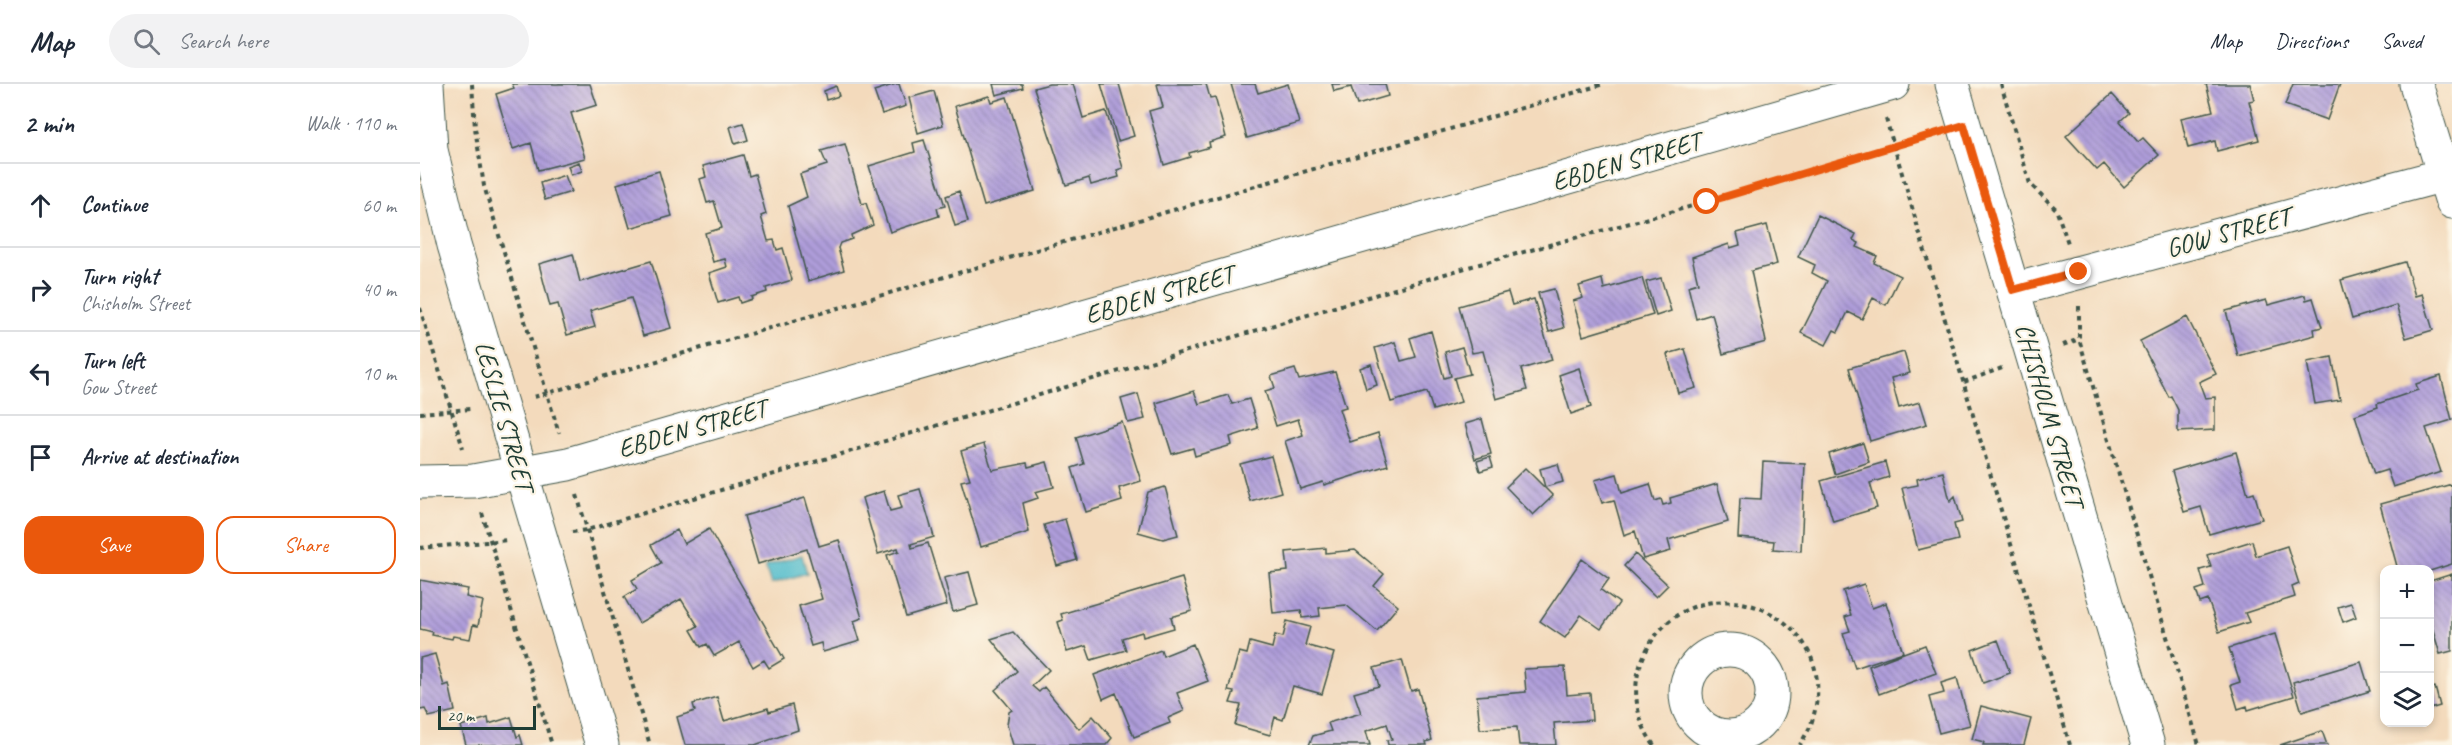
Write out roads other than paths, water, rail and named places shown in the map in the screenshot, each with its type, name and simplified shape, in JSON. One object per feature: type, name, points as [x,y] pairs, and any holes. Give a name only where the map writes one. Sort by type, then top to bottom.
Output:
[{"type":"street","name":"LESLIE STREET","points":[[427,84],[434,161],[454,245],[602,745]]},
{"type":"street","name":"CHISHOLM STREET","points":[[1952,84],[2148,745]]},
{"type":"street","points":[[2416,84],[2448,188]]},
{"type":"street","name":"EBDEN STREET","points":[[420,482],[473,481],[568,464],[1885,86]]},
{"type":"street","name":"GOW STREET","points":[[2013,290],[2448,188]]},
{"type":"water","points":[[802,555],[807,573],[771,584],[765,566]]}]
